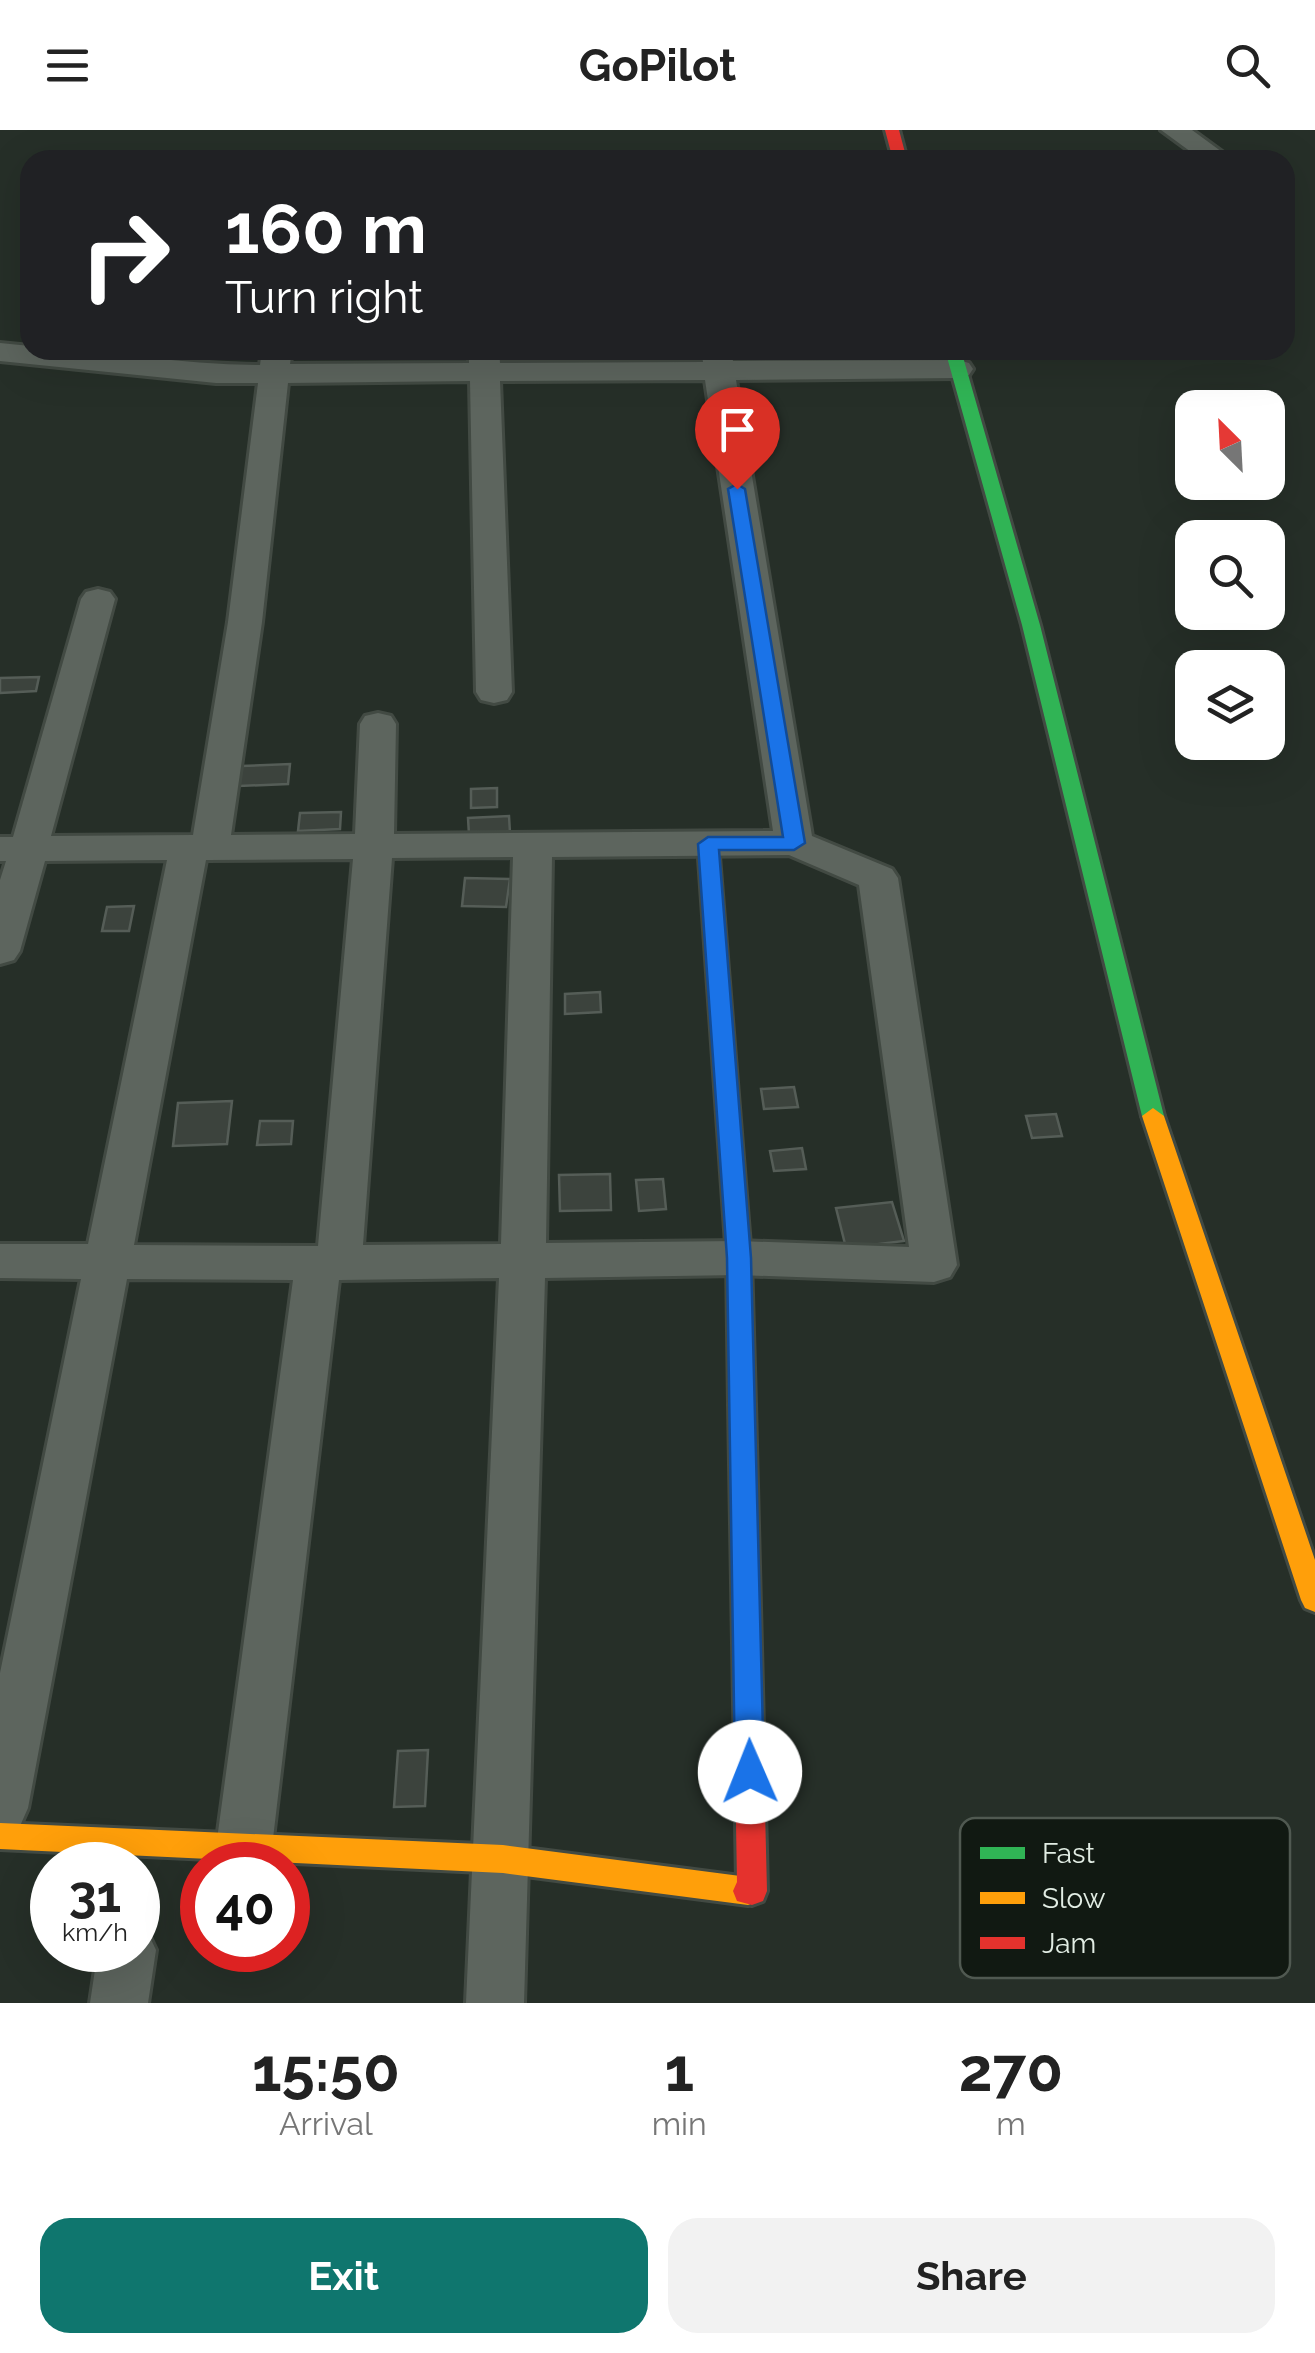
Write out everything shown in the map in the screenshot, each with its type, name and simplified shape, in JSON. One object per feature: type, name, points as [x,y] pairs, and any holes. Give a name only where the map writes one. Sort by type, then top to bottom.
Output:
[{"type":"main road","points":[[955,360],[1031,625],[1154,1115],[1315,1600]]},
{"type":"main road","points":[[310,1850],[503,1859],[752,1891],[739,1258],[708,844]]},
{"type":"main road","points":[[0,1836],[35,1842]]},
{"type":"street","points":[[1174,130],[1205,150]]},
{"type":"street","points":[[79,360],[216,374],[276,362],[955,360]]},
{"type":"street","points":[[717,360],[794,843]]},
{"type":"street","points":[[484,361],[494,692]]},
{"type":"street","points":[[0,1808],[108,1262],[200,847],[244,622],[276,362]]},
{"type":"street","points":[[0,951],[14,849],[98,599]]},
{"type":"street","points":[[245,1842],[329,1263],[374,846],[378,724]]},
{"type":"street","points":[[0,1260],[329,1263],[739,1258],[934,1265],[878,878],[794,843],[14,849]]},
{"type":"street","points":[[495,2003],[503,1859],[534,845]]},
{"type":"street","points":[[119,2003],[124,1972]]},
{"type":"building","points":[[39,677],[36,691],[0,693],[0,678]]},
{"type":"building","points":[[290,764],[288,784],[239,786],[241,766]]},
{"type":"building","points":[[497,788],[497,807],[471,808],[471,789]]},
{"type":"building","points":[[341,812],[340,829],[298,831],[300,813]]},
{"type":"building","points":[[509,816],[510,833],[469,835],[468,818]]},
{"type":"building","points":[[465,878],[510,879],[506,907],[462,906]]},
{"type":"building","points":[[134,906],[129,931],[102,931],[107,907]]},
{"type":"building","points":[[600,992],[601,1012],[565,1014],[565,994]]},
{"type":"building","points":[[794,1087],[798,1107],[764,1109],[761,1089]]},
{"type":"building","points":[[232,1101],[227,1144],[173,1146],[178,1103]]},
{"type":"building","points":[[1056,1114],[1062,1136],[1032,1138],[1026,1116]]},
{"type":"building","points":[[260,1121],[293,1121],[291,1144],[257,1145]]},
{"type":"building","points":[[802,1148],[806,1169],[774,1171],[770,1151]]},
{"type":"building","points":[[610,1174],[611,1210],[560,1211],[559,1175]]},
{"type":"building","points":[[663,1179],[666,1209],[639,1211],[636,1180]]},
{"type":"building","points":[[892,1202],[904,1241],[846,1248],[836,1208]]},
{"type":"building","points":[[428,1750],[425,1806],[394,1807],[398,1751]]},
{"type":"traffic: fast","points":[[956,360],[1031,625],[1153,1116]]},
{"type":"traffic: fast","points":[[708,844],[739,1258],[742,1404]]},
{"type":"traffic: slow","points":[[1153,1116],[1315,1600]]},
{"type":"traffic: slow","points":[[0,1836],[503,1859],[748,1891]]},
{"type":"traffic: jam","points":[[892,130],[897,150]]},
{"type":"traffic: jam","points":[[742,1404],[752,1891],[748,1891]]},
{"type":"route","points":[[737,489],[794,843],[708,844],[739,1258],[750,1772]]}]
